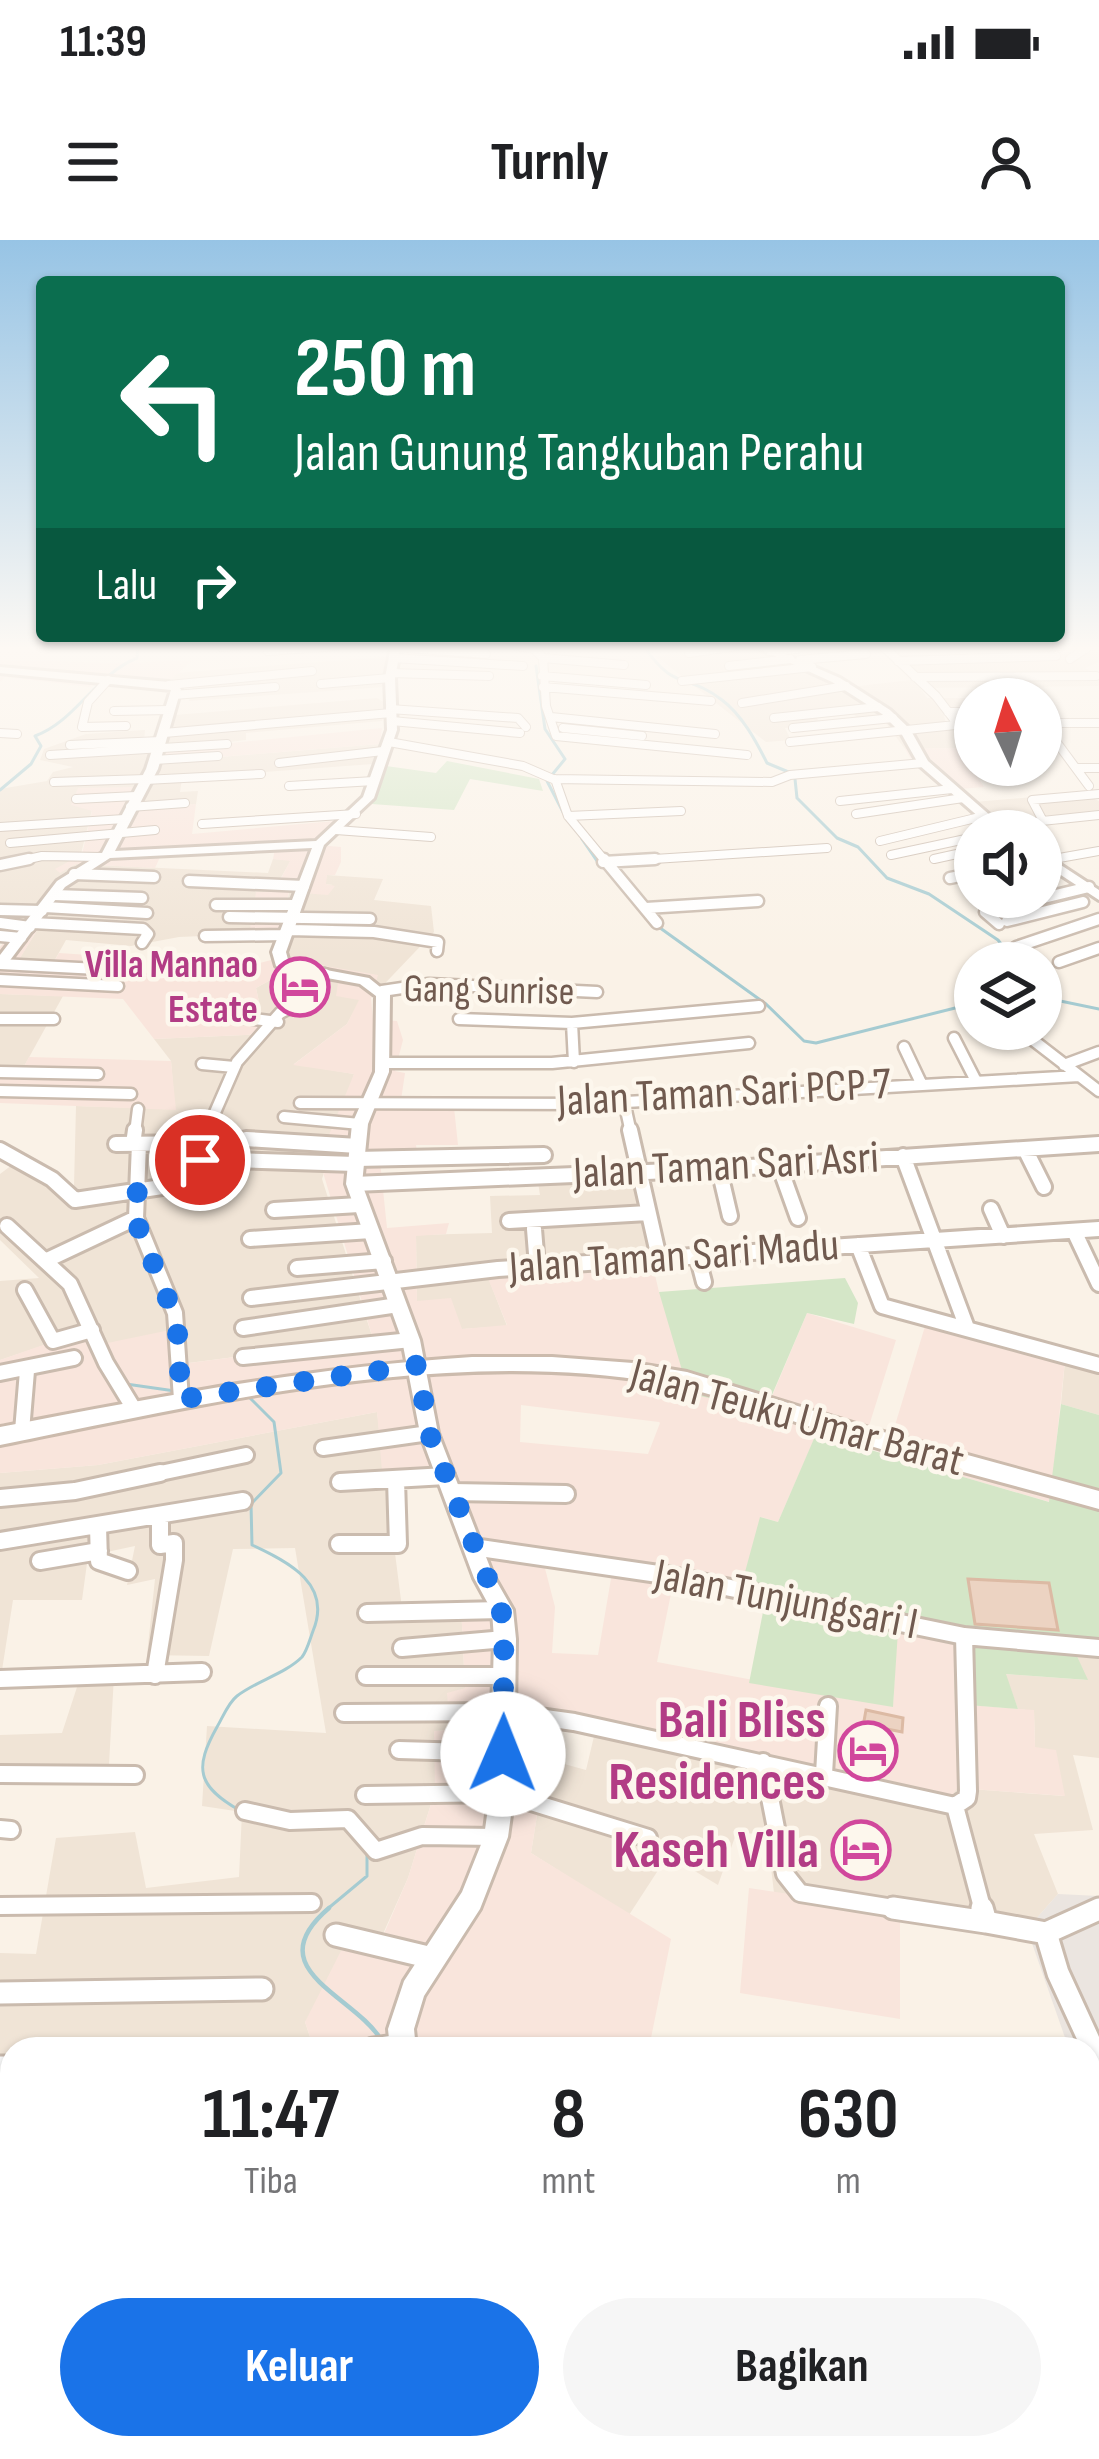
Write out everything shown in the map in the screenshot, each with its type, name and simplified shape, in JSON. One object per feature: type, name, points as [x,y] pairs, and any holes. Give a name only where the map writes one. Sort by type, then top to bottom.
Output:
[{"type":"main road","name":"Jalan Teuku Umar Barat","points":[[11,1433],[181,1399],[418,1365],[511,1364],[667,1376],[1099,1500]]},
{"type":"street","points":[[119,750],[218,756]]},
{"type":"street","points":[[118,970],[0,964],[5,951],[74,874],[105,855],[157,750]]},
{"type":"street","points":[[156,753],[165,750]]},
{"type":"street","points":[[54,782],[168,750]]},
{"type":"street","points":[[156,753],[175,750]]},
{"type":"street","points":[[50,755],[183,750]]},
{"type":"street","points":[[279,763],[369,750]]},
{"type":"street","points":[[385,750],[356,814],[319,844],[280,964],[364,981],[382,991],[383,1063],[360,1124],[353,1184],[411,1340],[429,1433],[502,1610],[505,1639],[502,1793],[496,1838],[471,1900],[412,1990],[401,2037]]},
{"type":"street","points":[[404,750],[523,766],[552,778],[772,782],[790,775],[923,764]]},
{"type":"street","points":[[711,750],[747,755]]},
{"type":"street","points":[[916,750],[923,764],[977,810]]},
{"type":"street","points":[[1062,750],[1089,786]]},
{"type":"street","points":[[156,753],[200,767]]},
{"type":"street","points":[[156,753],[261,774]]},
{"type":"street","points":[[1076,768],[1099,768]]},
{"type":"street","points":[[552,778],[568,816],[658,923]]},
{"type":"street","points":[[289,786],[374,781]]},
{"type":"street","points":[[840,801],[957,793]]},
{"type":"street","points":[[856,814],[957,793]]},
{"type":"street","points":[[1037,810],[1032,800],[1099,794]]},
{"type":"street","points":[[76,799],[130,808]]},
{"type":"street","points":[[1,818],[184,803]]},
{"type":"street","points":[[568,816],[681,811]]},
{"type":"street","points":[[202,824],[356,814]]},
{"type":"street","points":[[1062,819],[1099,815]]},
{"type":"street","points":[[880,841],[954,823]]},
{"type":"street","points":[[10,843],[155,830]]},
{"type":"street","points":[[336,830],[431,836]]},
{"type":"street","points":[[891,855],[954,842]]},
{"type":"street","points":[[0,865],[56,855],[319,844]]},
{"type":"street","points":[[603,862],[827,848]]},
{"type":"street","points":[[1062,856],[1099,851]]},
{"type":"street","points":[[934,860],[954,855]]},
{"type":"street","points":[[1062,869],[1093,887]]},
{"type":"street","points":[[74,874],[154,877]]},
{"type":"street","points":[[950,878],[954,877]]},
{"type":"street","points":[[188,881],[304,886]]},
{"type":"street","points":[[1062,894],[1093,887]]},
{"type":"street","points":[[0,923],[142,898]]},
{"type":"street","points":[[646,908],[758,902]]},
{"type":"street","points":[[1062,907],[1083,902]]},
{"type":"street","points":[[216,905],[291,921]]},
{"type":"street","points":[[0,910],[143,928],[148,934],[142,943]]},
{"type":"street","points":[[0,936],[38,917],[147,913]]},
{"type":"street","points":[[229,916],[422,939],[440,943],[437,951]]},
{"type":"street","points":[[205,936],[291,921],[370,919]]},
{"type":"street","points":[[1031,942],[1099,919]]},
{"type":"street","points":[[1062,961],[1099,948]]},
{"type":"street","points":[[0,1150],[30,1170],[64,1183],[74,1200],[182,1184],[206,1140],[234,1067],[253,1042],[278,1022],[280,1012],[304,1001],[326,974]]},
{"type":"street","points":[[0,980],[118,986]]},
{"type":"street","name":"Gang Sunrise","points":[[382,991],[412,981],[544,994],[598,992]]},
{"type":"street","points":[[459,1019],[572,1023],[759,1006]]},
{"type":"street","points":[[213,1014],[278,1022]]},
{"type":"street","points":[[0,1019],[54,1019]]},
{"type":"street","points":[[572,1023],[574,1062]]},
{"type":"street","points":[[383,1063],[574,1062],[749,1043]]},
{"type":"street","points":[[904,1047],[921,1083]]},
{"type":"street","points":[[961,1050],[976,1081]]},
{"type":"street","points":[[1045,1050],[1099,1091]]},
{"type":"street","points":[[1064,1065],[1099,1052]]},
{"type":"street","points":[[202,1064],[234,1067]]},
{"type":"street","points":[[0,1072],[98,1074]]},
{"type":"street","name":"Jalan Taman Sari PCP 7","points":[[300,1103],[368,1107],[624,1101],[1079,1076]]},
{"type":"street","points":[[0,1091],[131,1094]]},
{"type":"street","points":[[624,1101],[659,1258]]},
{"type":"street","points":[[138,1109],[136,1218],[175,1313],[181,1399]]},
{"type":"street","points":[[284,1117],[360,1124]]},
{"type":"street","points":[[116,1144],[224,1138]]},
{"type":"street","points":[[246,1138],[356,1156]]},
{"type":"street","name":"Jalan Taman Sari Asri","points":[[353,1184],[718,1169],[1099,1144]]},
{"type":"street","points":[[1025,1149],[1044,1187]]},
{"type":"street","points":[[205,1160],[544,1156]]},
{"type":"street","points":[[903,1156],[967,1328]]},
{"type":"street","points":[[778,1165],[798,1218]]},
{"type":"street","points":[[718,1169],[730,1216]]},
{"type":"street","points":[[274,1210],[359,1204]]},
{"type":"street","points":[[991,1208],[1004,1236]]},
{"type":"street","points":[[508,1221],[648,1213]]},
{"type":"street","points":[[47,1260],[136,1218]]},
{"type":"street","points":[[7,1226],[70,1284],[134,1409]]},
{"type":"street","points":[[534,1229],[536,1266]]},
{"type":"street","name":"Jalan Taman Sari Madu","points":[[251,1298],[391,1278],[536,1266],[1099,1229]]},
{"type":"street","points":[[250,1239],[370,1231]]},
{"type":"street","points":[[1074,1231],[1095,1267],[1099,1284]]},
{"type":"street","points":[[858,1245],[882,1306],[1099,1365]]},
{"type":"street","points":[[697,1256],[704,1282]]},
{"type":"street","points":[[297,1268],[384,1261]]},
{"type":"street","points":[[26,1289],[53,1341],[92,1330]]},
{"type":"street","points":[[242,1328],[398,1305]]},
{"type":"street","points":[[243,1357],[411,1340]]},
{"type":"street","points":[[0,1373],[27,1372],[74,1358]]},
{"type":"street","points":[[11,1433],[27,1372]]},
{"type":"street","points":[[323,1448],[429,1433]]},
{"type":"street","points":[[0,1498],[75,1491],[246,1455]]},
{"type":"street","points":[[339,1544],[398,1544],[396,1480]]},
{"type":"street","points":[[340,1482],[396,1480],[566,1494]]},
{"type":"street","points":[[0,1541],[243,1501]]},
{"type":"street","points":[[155,1675],[174,1560],[174,1543],[160,1545],[160,1516]]},
{"type":"street","points":[[98,1526],[99,1562],[128,1571]]},
{"type":"street","name":"Jalan Tunjungsari I","points":[[473,1547],[672,1576],[964,1636],[1099,1648]]},
{"type":"street","points":[[40,1561],[98,1551]]},
{"type":"street","points":[[368,1613],[502,1610]]},
{"type":"street","points":[[344,1712],[503,1712],[651,1736],[955,1806],[967,1798],[968,1791],[964,1636]]},
{"type":"street","points":[[402,1648],[505,1639]]},
{"type":"street","points":[[0,1678],[202,1672]]},
{"type":"street","points":[[366,1676],[504,1676]]},
{"type":"street","points":[[824,1774],[828,1706]]},
{"type":"street","points":[[399,1750],[503,1754]]},
{"type":"street","points":[[763,1762],[785,1874],[800,1893],[1046,1934],[1084,1912],[1099,1910]]},
{"type":"street","points":[[0,1774],[135,1775]]},
{"type":"street","points":[[365,1795],[502,1793],[648,1838]]},
{"type":"street","points":[[955,1806],[986,1922]]},
{"type":"street","points":[[245,1811],[290,1821],[349,1819],[376,1851],[422,1836],[496,1838]]},
{"type":"street","points":[[0,1906],[312,1903]]},
{"type":"street","points":[[1046,1934],[1088,2037]]},
{"type":"street","points":[[336,1935],[432,1958]]},
{"type":"street","points":[[0,1993],[262,1989]]},
{"type":"shaded area","points":[[44,750],[143,750],[150,755],[152,750],[165,750],[159,762],[312,750],[378,750],[373,764],[182,778],[180,792],[198,791],[196,804],[122,807],[132,787],[72,804],[92,810],[81,854],[60,872],[76,864],[268,873],[273,859],[291,860],[249,934],[179,937],[131,946],[66,940],[52,965],[16,964],[41,924],[0,921],[0,789],[47,781],[53,772],[73,767],[40,760]]},
{"type":"shaded area","points":[[161,750],[165,750],[312,750],[158,762]]},
{"type":"shaded area","points":[[905,750],[954,750],[954,786],[984,787],[946,790],[913,763]]},
{"type":"shaded area","points":[[133,787],[123,807],[196,804],[192,834],[345,820],[318,845],[341,847],[335,875],[327,875],[326,884],[335,886],[328,895],[289,892],[279,934],[249,934],[256,892],[274,892],[290,861],[273,859],[275,848],[162,853],[155,868],[76,864],[60,873],[55,869],[82,854],[92,811],[71,805],[78,788]]},
{"type":"shaded area","points":[[1082,793],[1099,801],[1099,813],[1062,817],[1062,810],[970,810],[962,803]]},
{"type":"shaded area","points":[[327,875],[383,879],[374,900],[431,906],[434,932],[371,998],[377,976],[279,958],[289,892],[333,885],[325,884]]},
{"type":"shaded area","points":[[22,923],[41,924],[17,963],[52,965],[59,953],[133,958],[128,968],[136,969],[135,974],[248,966],[279,958],[378,975],[371,998],[373,1019],[397,1021],[403,1040],[395,1071],[405,1073],[401,1100],[453,1098],[458,1145],[416,1145],[418,1159],[380,1161],[387,1228],[449,1223],[446,1234],[416,1236],[417,1301],[451,1298],[462,1329],[507,1325],[485,1271],[651,1258],[659,1292],[767,1408],[807,1313],[896,1340],[862,1448],[816,1435],[778,1522],[761,1517],[739,1594],[674,1579],[657,1662],[893,1706],[897,1631],[955,1641],[955,1704],[1034,1710],[1035,1747],[1056,1750],[1065,1796],[957,1788],[946,1805],[596,1728],[480,1715],[476,1755],[546,1759],[531,1853],[671,1939],[651,2037],[310,2037],[305,2022],[351,1931],[383,1936],[408,1878],[435,1791],[434,1731],[450,1730],[447,1693],[465,1688],[461,1605],[488,1602],[468,1545],[433,1477],[383,1483],[377,1412],[98,1465],[0,1473],[0,1360],[83,1331],[88,1347],[170,1330],[174,1365],[373,1339],[319,1159],[354,1074],[293,1065],[347,1024],[359,1000],[336,996],[338,983],[283,973],[256,988],[266,1034],[154,1039],[123,999],[0,994],[0,947]],"holes":[[[521,1405],[659,1422],[648,1454],[520,1442]],[[541,1553],[613,1567],[598,1655],[552,1653],[555,1607]]]},
{"type":"shaded area","points":[[283,973],[339,983],[360,1000],[347,1024],[294,1064],[354,1074],[322,1179],[373,1339],[173,1365],[88,1347],[84,1332],[0,1360],[0,1281],[39,1278],[0,1240],[0,1174],[12,1165],[42,1185],[74,1186],[76,1106],[175,1109],[171,1061],[154,1039],[266,1034],[256,988]]},
{"type":"shaded area","points":[[0,994],[63,996],[22,1070],[0,1070]]},
{"type":"shaded area","points":[[29,1057],[171,1061],[176,1110],[0,1103],[0,1070],[22,1070]]},
{"type":"shaded area","points":[[631,1171],[651,1258],[486,1272],[507,1326],[462,1329],[417,1301],[416,1235],[492,1233],[490,1196],[540,1195],[537,1176]]},
{"type":"shaded area","points":[[926,1323],[1065,1361],[1050,1502],[886,1455]]},
{"type":"shaded area","points":[[1065,1361],[1099,1371],[1099,1415],[1061,1404]]},
{"type":"shaded area","points":[[377,1412],[402,1608],[461,1605],[465,1689],[450,1730],[435,1731],[435,1791],[408,1878],[382,1936],[305,2022],[310,2037],[0,2037],[0,1953],[36,1954],[56,1838],[135,1832],[146,1888],[239,1877],[242,1812],[202,1806],[207,1726],[326,1733],[295,1548],[233,1549],[209,1656],[147,1655],[155,1579],[127,1585],[135,1546],[88,1556],[82,1600],[13,1600],[0,1683],[0,1473],[98,1465]]},
{"type":"shaded area","points":[[1070,1640],[1099,1644],[1099,1758],[1073,1755],[1093,1830],[1034,1834],[1058,1894],[1027,1929],[774,1893],[767,1833],[736,1834],[718,1885],[668,1855],[629,1915],[531,1853],[546,1759],[586,1770],[596,1728],[957,1788],[1064,1796],[1035,1747],[1034,1711],[1018,1709],[1005,1674],[1087,1680]]},
{"type":"shaded area","points":[[114,1676],[108,1782],[0,1779],[0,1735],[62,1733],[79,1681]]},
{"type":"shaded area","points":[[749,1888],[900,1910],[900,2019],[740,1993]]},
{"type":"shaded area","points":[[1058,1894],[1099,1896],[1099,2037],[1065,2037],[1027,1929]]},
{"type":"green space","points":[[447,761],[539,779],[543,791],[470,779],[454,810],[372,804],[386,766],[436,773]]},
{"type":"green space","points":[[845,1278],[858,1303],[854,1324],[807,1313],[766,1409],[689,1394],[659,1292]]},
{"type":"green space","points":[[1061,1404],[1099,1415],[1099,1644],[1070,1641],[1088,1680],[1006,1674],[1018,1709],[955,1704],[954,1641],[898,1631],[893,1707],[749,1683],[765,1602],[739,1594],[760,1517],[778,1522],[816,1434],[1049,1502]]},
{"type":"building","points":[[968,1579],[1049,1583],[1058,1630],[975,1624]]},
{"type":"building","name":"Bali Bliss Residences","points":[[866,1710],[903,1718],[902,1732],[882,1728],[875,1775],[855,1770]]},
{"type":"waterway","points":[[0,790],[31,764],[39,750]]},
{"type":"waterway","points":[[559,750],[565,759],[547,781],[563,812]]},
{"type":"waterway","points":[[759,750],[767,763],[791,773]]},
{"type":"waterway","points":[[795,779],[797,798],[837,838],[858,847],[887,878],[929,894],[1000,942]]},
{"type":"waterway","points":[[582,839],[597,861]]},
{"type":"waterway","points":[[656,925],[766,1004],[804,1041],[816,1043],[954,1008]]},
{"type":"waterway","points":[[1062,1001],[1099,1009]]},
{"type":"waterway","points":[[126,1384],[175,1391]]},
{"type":"waterway","points":[[239,1810],[215,1793],[204,1775],[210,1741],[237,1696],[302,1657],[317,1615],[317,1601],[304,1578],[252,1545],[251,1504],[281,1473],[274,1422],[249,1397]]},
{"type":"waterway","points":[[312,1812],[338,1811]]},
{"type":"waterway","points":[[325,1911],[367,1876],[367,1850]]},
{"type":"waterway","points":[[329,1908],[309,1930],[303,1948],[306,1965],[379,2037]]},
{"type":"place","name":"Villa Mannao Estate","points":[[300,987]]},
{"type":"place","name":"Bali Bliss Residences","points":[[868,1751]]},
{"type":"place","name":"Kaseh Villa","points":[[861,1850]]},
{"type":"route","points":[[200,1160],[182,1184],[135,1193],[138,1226],[177,1322],[181,1399],[418,1365],[429,1433],[504,1619],[503,1754]]}]
